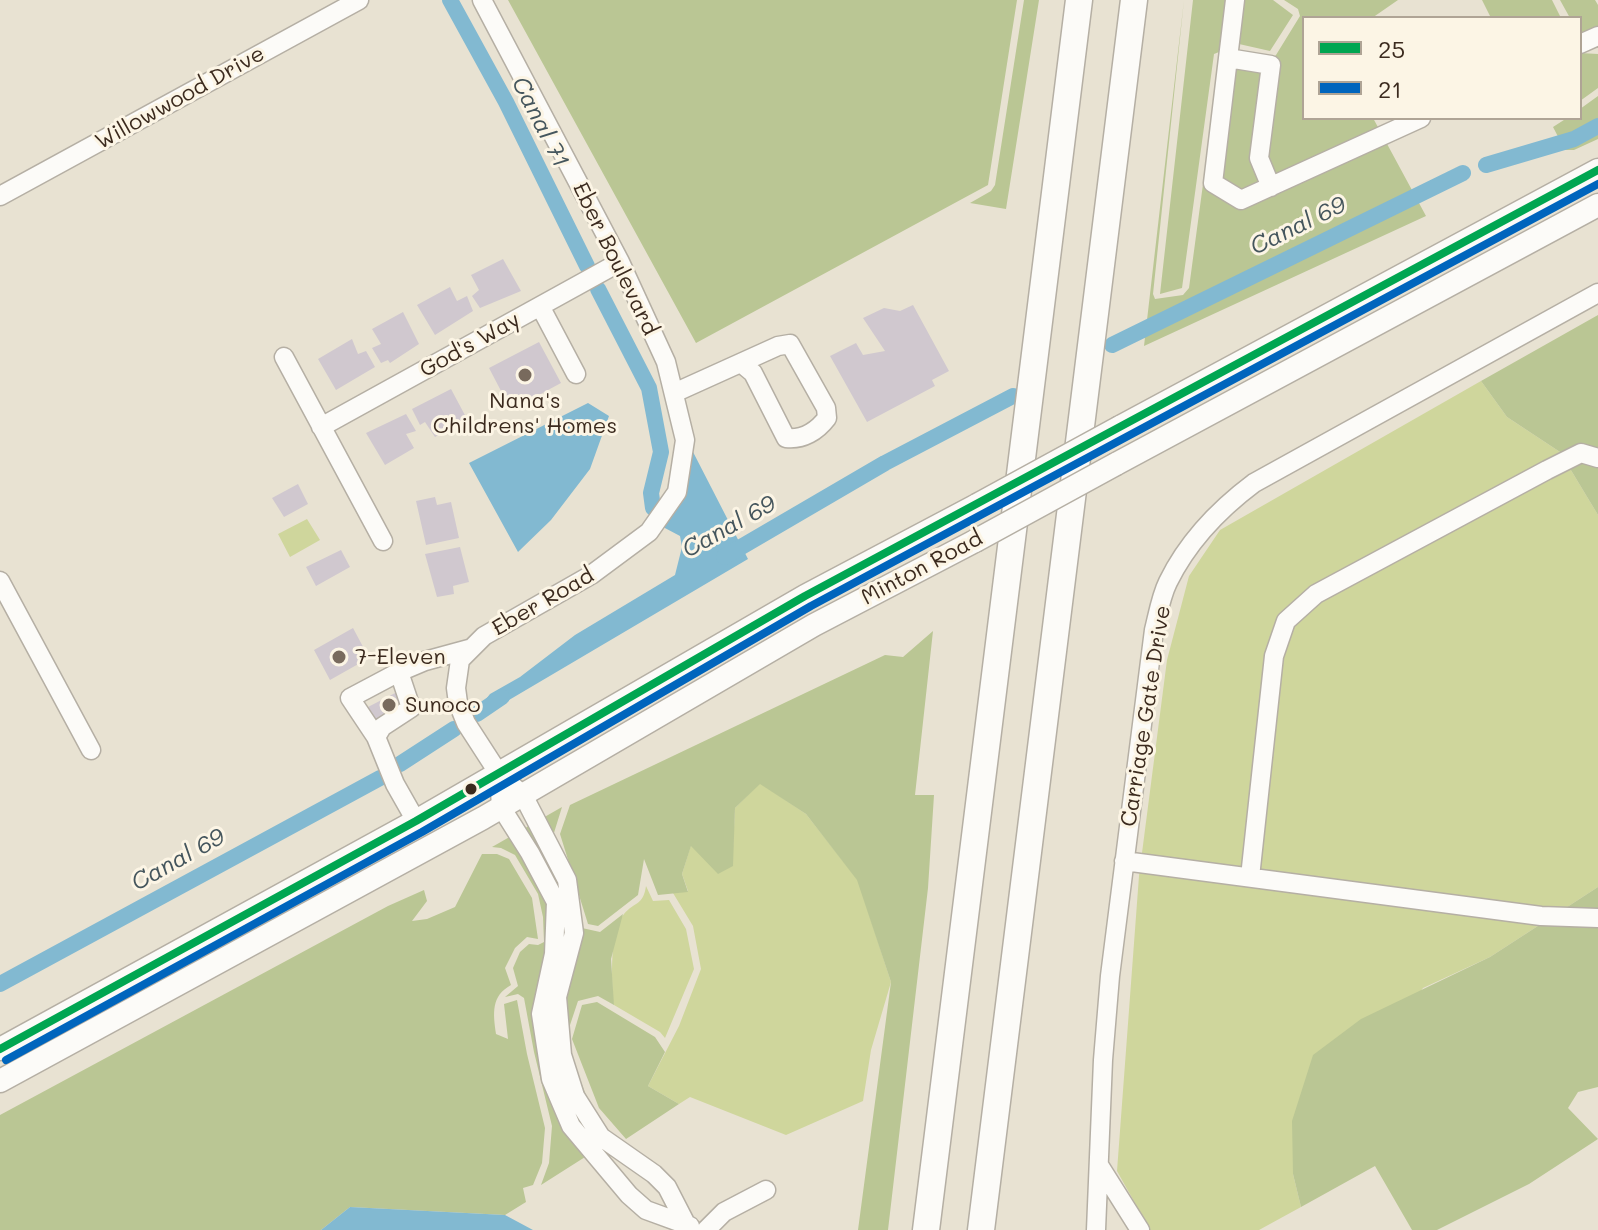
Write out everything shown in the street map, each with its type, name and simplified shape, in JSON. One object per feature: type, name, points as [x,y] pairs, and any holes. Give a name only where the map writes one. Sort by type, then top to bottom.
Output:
[{"type":"highway","points":[[926,1230],[1079,0]]},
{"type":"highway","points":[[981,1230],[1134,0]]},
{"type":"main road","name":"Minton Road","points":[[0,1049],[416,821],[805,596],[1598,170]]},
{"type":"main road","name":"Minton Road","points":[[0,1081],[523,795],[814,625],[1598,205]]},
{"type":"street","name":"Willowwood Drive","points":[[0,196],[359,0]]},
{"type":"street","name":"Eber Boulevard","points":[[482,0],[620,262],[666,362],[685,440]]},
{"type":"street","points":[[1235,0],[1213,183],[1241,200],[1417,120]]},
{"type":"street","points":[[1228,58],[1271,65],[1259,158],[1271,187]]},
{"type":"street","name":"God's Way","points":[[321,427],[620,262]]},
{"type":"street","name":"Carriage Gate Drive","points":[[1096,1230],[1103,1060],[1124,861],[1154,630],[1167,584],[1192,541],[1224,506],[1254,483],[1598,293]]},
{"type":"street","points":[[540,306],[576,374]]},
{"type":"street","points":[[674,393],[778,346],[790,344],[826,408],[827,418],[805,436],[786,438],[753,373],[741,363]]},
{"type":"street","points":[[284,357],[383,541]]},
{"type":"street","name":"Eber Road","points":[[523,795],[499,774],[466,723],[456,688],[460,660],[484,636],[591,575],[649,532],[677,492],[685,440]]},
{"type":"street","points":[[1250,877],[1274,656],[1286,621],[1316,594],[1547,470],[1581,453],[1598,458]]},
{"type":"street","points":[[0,581],[91,750]]},
{"type":"street","points":[[416,821],[395,784],[376,737],[350,698],[425,661],[469,649]]},
{"type":"street","points":[[376,737],[382,727],[411,708],[399,672]]},
{"type":"street","name":"Eber Road","points":[[499,774],[501,807]]},
{"type":"street","points":[[523,795],[567,880],[574,933],[561,956],[541,1014],[571,1126],[629,1195],[646,1210],[691,1227]]},
{"type":"street","points":[[501,807],[556,902],[561,956]]},
{"type":"street","points":[[1124,861],[1541,916],[1598,918]]},
{"type":"street","points":[[560,1077],[601,1137],[654,1174],[667,1187],[691,1227]]},
{"type":"street","points":[[596,1157],[607,1140]]},
{"type":"street","points":[[1099,1165],[1140,1230]]},
{"type":"street","points":[[629,1195],[654,1174]]},
{"type":"street","points":[[706,1230],[724,1212],[766,1190]]},
{"type":"green space","points":[[508,0],[1017,0],[988,185],[696,343]]},
{"type":"green space","points":[[1024,0],[1039,0],[1006,209],[970,203],[991,191],[995,185]]},
{"type":"green space","points":[[1184,0],[1153,294],[1155,299],[1183,295],[1189,288],[1220,58],[1273,58],[1300,16],[1298,9],[1284,0],[1398,0],[1375,16],[1302,16],[1302,120],[1374,120],[1426,216],[1144,346]]},
{"type":"green space","points":[[1193,0],[1273,0],[1293,15],[1270,51],[1239,44],[1214,54],[1182,288],[1160,294]]},
{"type":"green space","points":[[1482,0],[1552,0],[1560,16],[1490,16]]},
{"type":"green space","points":[[1560,0],[1595,0],[1598,5],[1598,48],[1586,48],[1582,41],[1582,16],[1569,16]]},
{"type":"green space","points":[[1582,53],[1598,54],[1598,88],[1582,100]]},
{"type":"green space","points":[[1598,96],[1598,139],[1574,150],[1565,150],[1553,127],[1564,120],[1582,120],[1582,108]]},
{"type":"green space","points":[[1598,315],[1598,515],[1560,452],[1507,417],[1481,381]]},
{"type":"green space","points":[[1481,381],[1507,417],[1560,452],[1598,515],[1598,887],[1490,957],[1423,988],[1293,1174],[1301,1207],[1259,1230],[1150,1230],[1117,1171],[1139,876],[1167,660],[1189,576],[1220,530]]},
{"type":"green space","points":[[307,519],[320,540],[290,557],[278,534]]},
{"type":"green space","points":[[933,631],[915,795],[934,795],[928,888],[888,1230],[858,1230],[891,982],[857,880],[806,814],[760,784],[735,808],[733,866],[718,874],[691,846],[682,874],[688,892],[658,895],[644,859],[638,895],[598,926],[588,924],[560,834],[570,805],[885,655],[903,657]]},
{"type":"green space","points":[[760,783],[806,814],[858,880],[891,982],[871,1050],[863,1101],[786,1135],[690,1097],[679,1104],[648,1086],[679,1026],[701,969],[693,926],[673,893],[688,891],[682,874],[691,845],[732,866],[735,808]]},
{"type":"green space","points":[[562,807],[553,836],[582,928],[600,932],[623,914],[611,959],[614,1005],[598,996],[578,1001],[565,1040],[592,1111],[615,1138],[541,1185],[549,1163],[552,1126],[524,998],[518,994],[505,997],[518,986],[513,968],[520,952],[529,944],[544,942],[543,917],[538,894],[515,855],[492,847]]},
{"type":"green space","points":[[482,854],[497,854],[509,859],[532,898],[538,939],[527,937],[515,948],[505,968],[511,985],[500,994],[494,1012],[496,1034],[508,1039],[504,1004],[517,1000],[545,1128],[542,1163],[533,1185],[523,1188],[526,1202],[505,1215],[350,1207],[321,1230],[0,1230],[0,1115],[388,906],[424,890],[427,901],[412,921],[427,919],[455,907]]},
{"type":"green space","points":[[646,886],[653,901],[669,900],[686,929],[694,969],[665,1038],[614,1005],[613,1001],[612,956],[616,932],[624,914],[643,897]]},
{"type":"green space","points":[[1598,887],[1598,1087],[1578,1092],[1568,1108],[1598,1139],[1529,1184],[1437,1230],[1412,1230],[1375,1166],[1301,1207],[1293,1174],[1292,1121],[1313,1055],[1361,1019],[1490,957]]},
{"type":"green space","points":[[597,1002],[655,1037],[665,1052],[648,1086],[679,1104],[626,1139],[599,1108],[572,1039],[582,1005]]},
{"type":"water","points":[[588,403],[609,416],[590,469],[551,520],[518,552],[469,463]]},
{"type":"water","points":[[692,450],[748,559],[487,713],[482,704],[490,694],[520,677],[575,635],[675,575],[682,547],[680,536],[663,527]]},
{"type":"water","points":[[350,1207],[505,1215],[533,1230],[321,1230]]},
{"type":"building","points":[[503,259],[521,291],[480,308],[472,296],[479,290],[471,275]]},
{"type":"building","points":[[450,287],[457,301],[467,296],[473,311],[435,335],[417,305]]},
{"type":"building","points":[[913,305],[949,371],[932,380],[935,386],[867,422],[830,356],[856,343],[863,355],[885,351],[863,318],[884,308],[900,311]]},
{"type":"building","points":[[403,312],[419,344],[390,363],[388,360],[381,363],[372,348],[381,344],[372,329]]},
{"type":"building","points":[[352,339],[358,354],[366,351],[375,367],[336,390],[318,359]]},
{"type":"building","name":"Nana's Childrens' Homes","points":[[539,342],[561,383],[511,410],[489,368]]},
{"type":"building","points":[[451,389],[467,419],[435,437],[425,422],[420,425],[412,409]]},
{"type":"building","points":[[406,414],[416,431],[406,434],[414,448],[385,465],[366,433]]},
{"type":"building","points":[[298,484],[308,504],[284,517],[272,498]]},
{"type":"building","points":[[435,497],[437,505],[451,502],[459,538],[426,545],[416,501]]},
{"type":"building","points":[[460,547],[469,582],[453,586],[454,594],[437,597],[425,554]]},
{"type":"building","points":[[341,550],[350,567],[316,586],[306,567]]},
{"type":"building","points":[[353,628],[369,658],[330,680],[314,650]]},
{"type":"building","points":[[399,691],[407,705],[376,722],[368,707]]},
{"type":"waterway","name":"Canal 71","points":[[450,0],[506,102],[587,266]]},
{"type":"waterway","name":"Canal 69","points":[[1486,165],[1574,139],[1598,126]]},
{"type":"waterway","name":"Canal 69","points":[[1112,345],[1463,173]]},
{"type":"waterway","name":"Canal 71","points":[[598,289],[649,388],[661,452],[651,493],[653,508]]},
{"type":"waterway","name":"Canal 69","points":[[724,557],[885,463],[1013,396]]},
{"type":"waterway","name":"Canal 69","points":[[477,714],[502,697]]},
{"type":"waterway","name":"Canal 69","points":[[400,764],[454,729]]},
{"type":"waterway","name":"Canal 69","points":[[0,984],[380,778]]},
{"type":"transit line","name":"25","points":[[0,1049],[416,821],[805,596],[1598,170]]},
{"type":"transit line","name":"21","points":[[6,1060],[422,832],[811,606],[1598,184]]},
{"type":"place","name":"Nana's Childrens' Homes","points":[[525,375]]},
{"type":"place","name":"7-Eleven","points":[[339,657]]},
{"type":"place","name":"Sunoco","points":[[389,705]]}]
